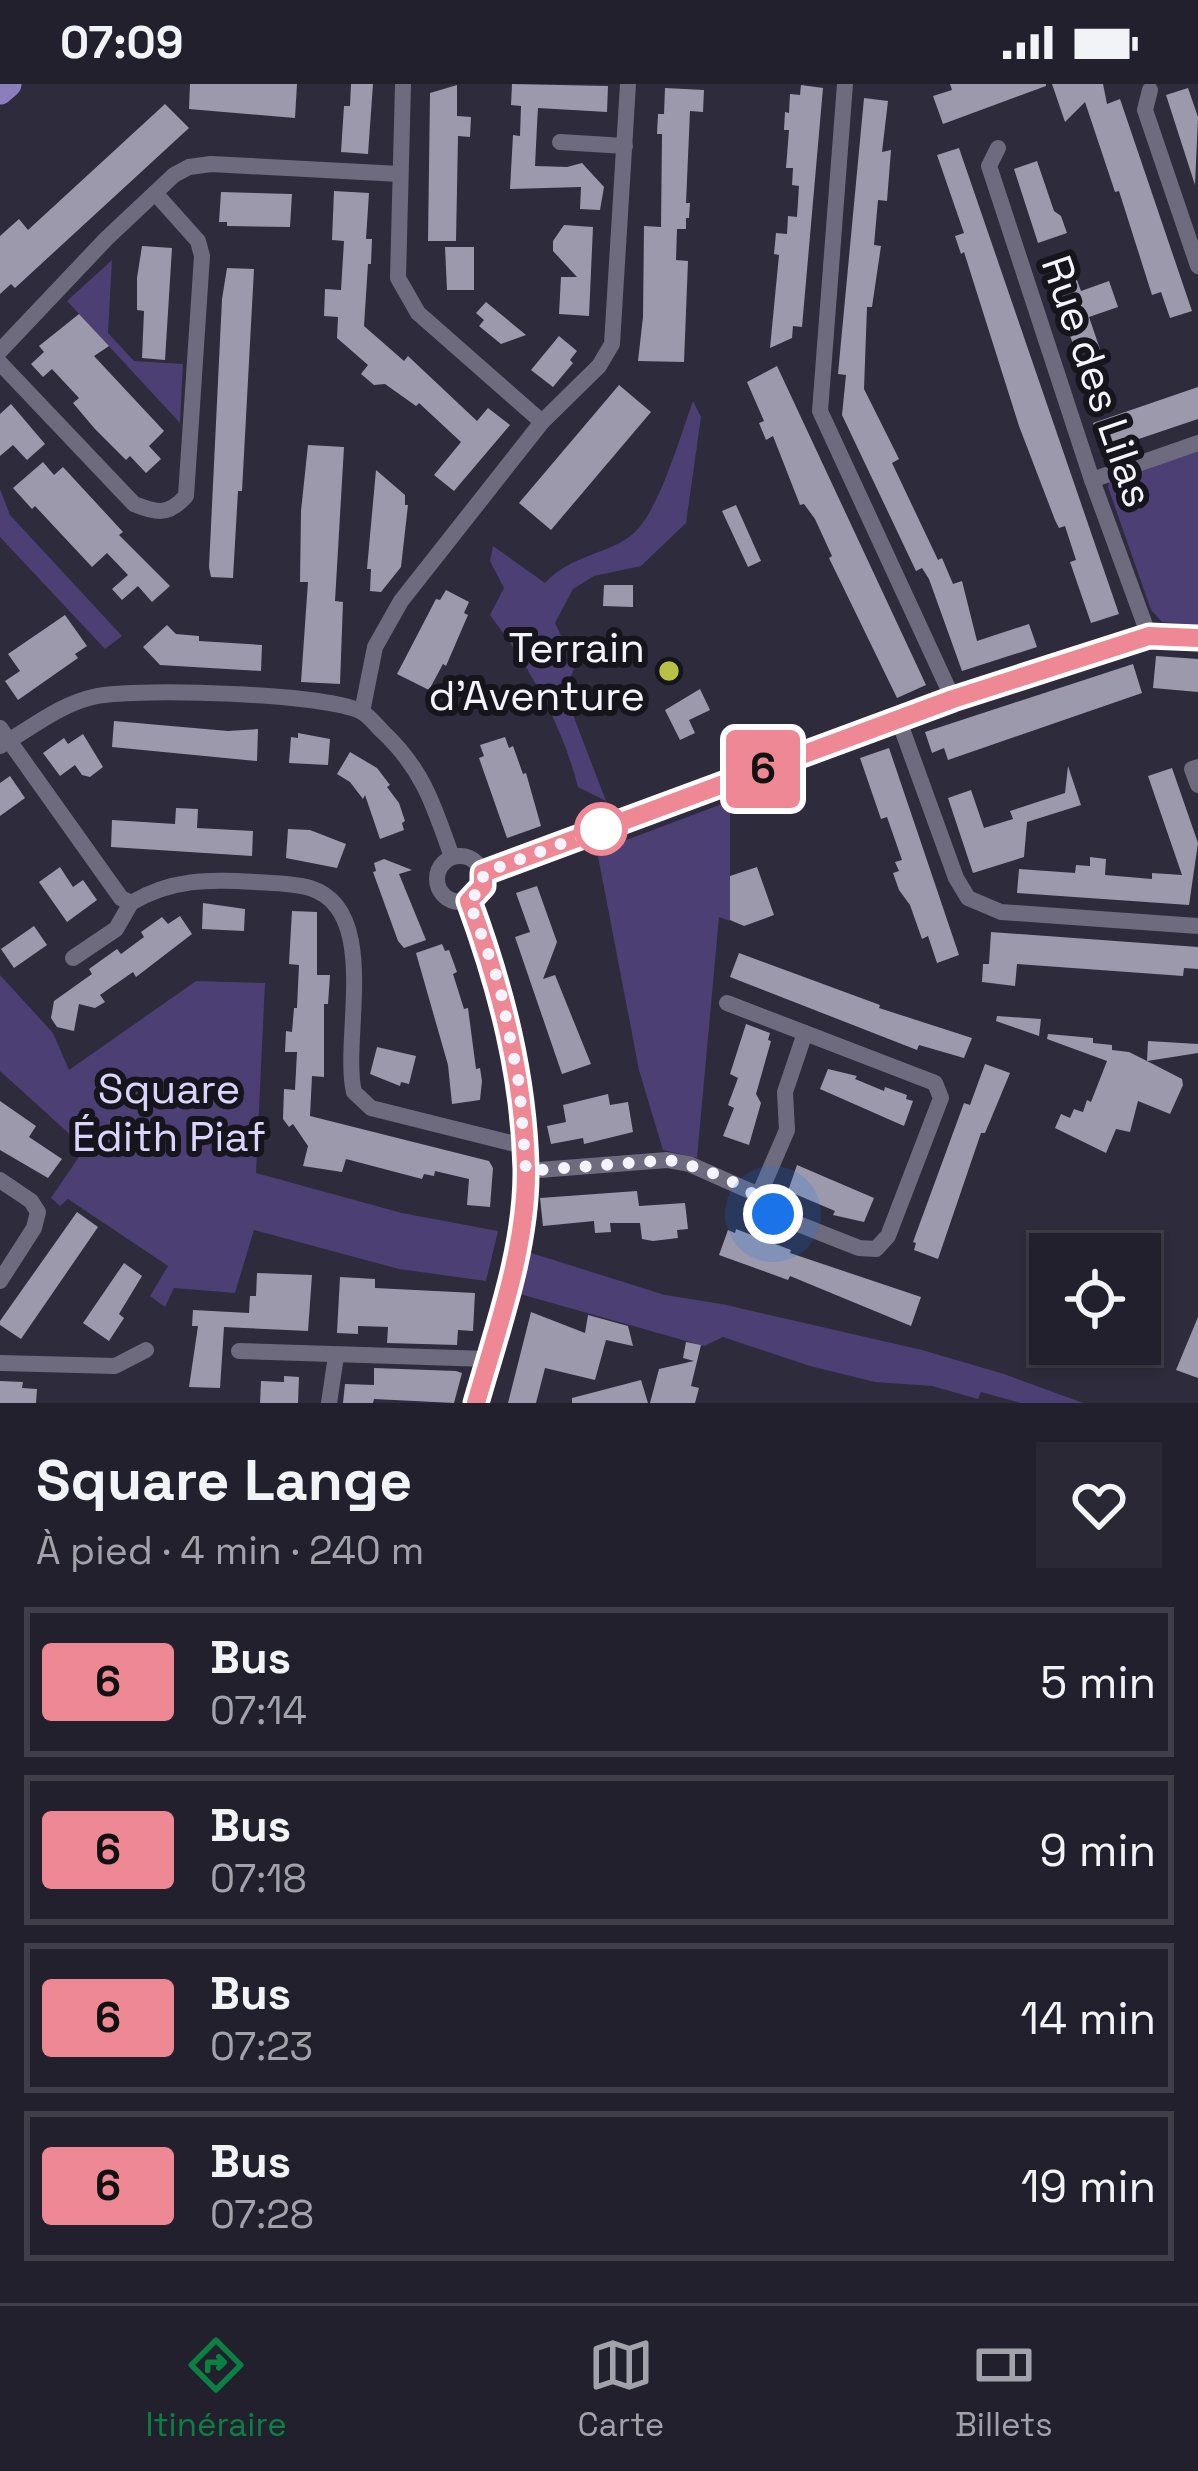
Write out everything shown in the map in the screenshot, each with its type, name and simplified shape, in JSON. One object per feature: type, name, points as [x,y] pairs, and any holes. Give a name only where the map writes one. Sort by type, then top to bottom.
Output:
[{"type":"highway","points":[[0,91],[8,84]]},
{"type":"street","points":[[403,84],[398,278],[418,313],[542,422]]},
{"type":"street","points":[[362,712],[375,646],[401,602],[542,422],[599,367],[612,344],[628,84]]},
{"type":"street","points":[[844,84],[820,411],[953,699]]},
{"type":"street","points":[[1150,90],[1145,110],[1198,266]]},
{"type":"street","points":[[560,142],[625,146]]},
{"type":"street","name":"Rue des Lilas","points":[[998,148],[989,166],[1092,480],[1149,636]]},
{"type":"street","points":[[0,351],[106,239],[189,167],[211,164],[400,174]]},
{"type":"street","points":[[0,363],[134,504],[155,513],[174,509],[186,496],[202,256],[198,241],[156,194]]},
{"type":"street","points":[[1092,480],[1198,443]]},
{"type":"street","points":[[483,873],[953,699],[1149,636],[1198,638]]},
{"type":"street","points":[[131,903],[121,898],[3,738],[48,713],[95,697],[146,691],[324,702],[362,712],[403,751],[423,780],[452,857]]},
{"type":"street","points":[[898,718],[956,878],[968,898],[1001,913],[1198,926]]},
{"type":"street","points":[[1198,767],[1192,769],[1198,785]]},
{"type":"street","points":[[452,857],[474,860],[483,873],[483,886],[469,901],[454,902],[438,887],[438,872],[452,857]]},
{"type":"street","points":[[73,958],[116,929],[131,903],[155,888],[186,881],[266,882],[314,889],[334,904],[351,941],[354,1092],[371,1108],[523,1146]]},
{"type":"street","points":[[469,901],[499,983],[519,1083],[526,1171],[515,1262],[476,1403]]},
{"type":"street","points":[[526,1171],[668,1160],[759,1195],[773,1214],[859,1248],[875,1249],[888,1236],[940,1098],[935,1083],[727,1003]]},
{"type":"street","points":[[759,1195],[788,1130],[785,1092],[805,1033]]},
{"type":"street","points":[[0,1180],[31,1201],[38,1212],[34,1228],[0,1281]]},
{"type":"street","points":[[0,1363],[115,1366],[146,1350]]},
{"type":"street","points":[[239,1351],[488,1359]]},
{"type":"street","points":[[328,1403],[336,1356]]},
{"type":"green space","points":[[112,260],[108,333],[134,361],[183,364],[180,423],[67,301]]},
{"type":"green space","points":[[693,401],[701,417],[686,523],[641,566],[594,576],[573,589],[555,623],[575,665],[565,694],[606,801],[578,787],[543,696],[490,615],[504,588],[490,561],[493,546],[545,583],[567,566],[626,539],[653,506]]},
{"type":"green space","points":[[1198,449],[1198,625],[1162,622],[1151,610],[1108,487],[1110,478]]},
{"type":"green space","points":[[0,489],[10,515],[122,636],[105,649],[0,537]]},
{"type":"green space","points":[[730,801],[730,921],[719,917],[697,1158],[663,1150],[639,1070],[597,851]]},
{"type":"green space","name":"Square Édith Piaf","points":[[0,975],[53,1033],[69,1070],[196,981],[265,983],[256,1173],[402,1213],[498,1231],[486,1281],[399,1269],[254,1230],[235,1293],[174,1288],[165,1307],[150,1296],[168,1266],[68,1199],[60,1206],[51,1198],[85,1148],[0,1071]]},
{"type":"green space","points":[[528,1252],[665,1295],[922,1350],[1083,1403],[1021,1403],[981,1392],[978,1399],[932,1386],[875,1382],[723,1337],[704,1346],[520,1294]]},
{"type":"building","points":[[190,84],[297,84],[295,118],[189,109]]},
{"type":"building","points":[[351,84],[373,84],[368,154],[341,152],[344,106],[350,106]]},
{"type":"building","points":[[512,84],[608,86],[607,112],[538,108],[535,166],[582,163],[604,187],[600,210],[580,209],[581,187],[510,189],[513,135],[520,136],[521,106],[511,105]]},
{"type":"building","points":[[950,84],[1046,86],[943,124],[933,96],[952,90]]},
{"type":"building","points":[[1052,84],[1103,84],[1107,104],[1120,99],[1192,311],[1170,318],[1161,292],[1152,295],[1085,102],[1065,122]]},
{"type":"building","points":[[457,85],[457,116],[471,117],[470,137],[458,136],[456,241],[428,241],[430,93]]},
{"type":"building","points":[[801,85],[823,88],[802,327],[793,326],[792,338],[770,348],[779,255],[774,254],[776,233],[787,234],[788,216],[797,217],[799,186],[792,185],[793,168],[786,168],[789,130],[784,130],[785,112],[789,113],[790,94],[800,95]]},
{"type":"building","points":[[665,88],[704,90],[703,112],[690,111],[689,218],[686,229],[677,229],[676,260],[688,261],[684,362],[638,361],[644,226],[661,227],[662,134],[657,134]]},
{"type":"building","points":[[1188,88],[1198,117],[1195,185],[1166,95]]},
{"type":"building","points":[[864,98],[888,101],[882,152],[891,150],[887,201],[878,200],[874,245],[881,246],[872,307],[867,307],[864,389],[899,459],[892,463],[938,560],[942,558],[953,584],[962,581],[977,641],[1029,624],[1037,647],[962,671],[929,579],[922,568],[916,571],[842,415],[846,375],[838,374]]},
{"type":"building","points":[[165,104],[189,128],[15,288],[11,284],[0,294],[0,236],[19,219],[28,230]]},
{"type":"building","points":[[959,148],[1119,614],[1091,623],[1070,562],[1076,560],[1065,526],[1059,528],[1055,520],[1019,426],[955,236],[964,233],[937,155]]},
{"type":"building","points":[[1037,161],[1067,233],[1038,243],[1014,169]]},
{"type":"building","points":[[334,191],[369,193],[366,239],[372,239],[364,326],[404,361],[408,356],[477,421],[488,408],[510,425],[454,491],[434,475],[461,442],[419,403],[416,406],[385,384],[374,385],[361,374],[368,365],[337,338],[338,317],[324,316],[325,289],[341,290],[344,241],[332,240]]},
{"type":"building","points":[[221,192],[292,194],[290,227],[219,222]]},
{"type":"building","points":[[564,225],[593,227],[589,316],[559,314],[561,277],[577,277],[553,251],[553,241]]},
{"type":"building","points":[[142,246],[172,248],[165,360],[142,358],[144,311],[137,310],[137,278]]},
{"type":"building","points":[[445,247],[474,247],[474,290],[447,290]]},
{"type":"building","points":[[227,268],[254,269],[233,578],[211,577],[209,567]]},
{"type":"building","points":[[1073,269],[1081,291],[1109,281],[1118,307],[1089,317],[1103,358],[1090,364],[1084,347],[1075,350],[1050,277]]},
{"type":"building","points":[[486,302],[526,335],[501,344],[479,326],[484,320],[476,313]]},
{"type":"building","points":[[79,314],[109,346],[94,356],[164,431],[149,446],[161,459],[146,473],[95,429],[73,403],[79,398],[52,369],[43,377],[31,364],[44,352],[39,346]]},
{"type":"building","points":[[559,336],[577,351],[553,387],[531,370]]},
{"type":"building","points":[[777,366],[926,685],[897,698],[815,519],[800,505],[773,436],[766,440],[759,423],[764,421],[747,382]]},
{"type":"building","points":[[619,385],[651,412],[551,530],[519,503]]},
{"type":"building","points":[[1198,387],[1198,419],[1103,451],[1093,423]]},
{"type":"building","points":[[11,404],[45,444],[27,460],[13,445],[0,456],[0,414]]},
{"type":"building","points":[[308,445],[344,447],[335,601],[343,602],[340,684],[301,682],[308,582],[300,582],[301,511]]},
{"type":"building","points":[[43,462],[54,475],[63,467],[123,532],[119,535],[170,586],[152,602],[138,586],[122,600],[112,589],[128,575],[107,553],[92,567],[13,488]]},
{"type":"building","points":[[376,470],[405,495],[408,505],[401,567],[381,592],[370,591],[371,569],[367,569]]},
{"type":"building","points":[[736,505],[761,561],[748,567],[722,511]]},
{"type":"building","points":[[604,585],[633,585],[633,607],[603,606]]},
{"type":"building","points":[[446,590],[469,602],[464,613],[468,615],[446,666],[443,664],[429,690],[397,674],[436,599]]},
{"type":"building","points":[[65,615],[87,646],[75,654],[78,658],[18,700],[5,681],[20,671],[8,654]]},
{"type":"building","points":[[167,625],[176,634],[199,636],[199,641],[262,645],[261,671],[160,665],[143,647]]},
{"type":"building","points":[[1156,656],[1198,659],[1198,692],[1153,688]]},
{"type":"building","points":[[1133,664],[1142,693],[948,760],[944,748],[932,753],[925,732]]},
{"type":"building","points":[[700,689],[710,710],[689,720],[695,733],[680,740],[665,710]]},
{"type":"building","points":[[114,721],[228,731],[258,729],[257,761],[112,747]]},
{"type":"building","points":[[298,733],[330,739],[328,765],[289,763],[291,737],[298,738]]},
{"type":"building","points":[[83,734],[103,767],[90,777],[75,765],[60,776],[43,753],[64,738],[68,744]]},
{"type":"building","points":[[505,737],[526,773],[541,826],[507,838],[479,758],[484,756],[480,745]]},
{"type":"building","points":[[889,748],[959,955],[937,963],[928,936],[922,939],[899,890],[893,873],[899,871],[895,862],[902,860],[887,817],[881,819],[860,758]]},
{"type":"building","points":[[350,752],[377,768],[390,785],[405,821],[404,830],[380,839],[365,795],[363,799],[337,774]]},
{"type":"building","points":[[1068,766],[1081,805],[1027,822],[1024,857],[973,873],[948,798],[971,790],[984,828],[1013,819],[1010,811],[1065,793]]},
{"type":"building","points":[[1172,768],[1198,843],[1189,905],[1017,893],[1019,869],[1075,873],[1076,865],[1090,866],[1090,857],[1106,859],[1105,875],[1152,879],[1152,873],[1182,875],[1148,776]]},
{"type":"building","points":[[10,776],[25,798],[0,816],[0,783]]},
{"type":"building","points":[[176,808],[198,809],[197,828],[253,831],[252,856],[111,847],[112,820],[175,824]]},
{"type":"building","points":[[288,829],[310,830],[346,844],[337,868],[286,858]]},
{"type":"building","points":[[384,859],[412,870],[399,874],[426,940],[404,948],[398,941],[373,872],[374,863]]},
{"type":"building","points":[[60,867],[73,887],[83,880],[97,900],[67,922],[39,882]]},
{"type":"building","points":[[757,867],[774,915],[744,926],[730,920],[730,876]]},
{"type":"building","points":[[537,886],[557,942],[543,979],[555,975],[591,1064],[562,1074],[515,937],[530,932],[516,893]]},
{"type":"building","points":[[203,903],[245,909],[244,931],[202,929]]},
{"type":"building","points":[[292,911],[317,912],[317,975],[330,975],[328,1004],[324,1004],[324,1077],[312,1076],[310,1116],[489,1161],[493,1168],[490,1207],[467,1205],[469,1179],[435,1171],[434,1176],[424,1174],[422,1179],[346,1159],[342,1172],[303,1166],[308,1146],[293,1124],[289,1127],[283,1119],[284,1089],[295,1090],[297,1052],[285,1052],[286,1031],[292,1032],[297,1008],[299,965],[289,964]]},
{"type":"building","points":[[180,916],[192,934],[136,977],[133,972],[100,995],[105,1002],[95,1008],[79,1004],[74,1031],[57,1027],[51,1018],[54,1001],[92,974],[89,969],[117,949],[121,954],[162,917],[168,924]]},
{"type":"building","points":[[34,926],[47,945],[14,968],[1,949]]},
{"type":"building","points":[[991,932],[1198,947],[1198,969],[1184,968],[1183,976],[1017,964],[1015,986],[982,982],[983,964],[989,964]]},
{"type":"building","points":[[442,944],[449,950],[464,1009],[468,1008],[476,1069],[480,1068],[482,1081],[480,1100],[452,1104],[448,1065],[416,953]]},
{"type":"building","points":[[739,953],[879,1008],[972,1038],[964,1058],[919,1045],[917,1050],[730,977]]},
{"type":"building","points":[[997,1016],[1041,1019],[1039,1036],[996,1021]]},
{"type":"building","points":[[746,1024],[770,1033],[771,1041],[756,1094],[761,1103],[749,1145],[723,1136],[734,1108],[728,1105],[738,1078],[730,1074]]},
{"type":"building","points":[[1048,1034],[1093,1038],[1093,1043],[1112,1045],[1112,1050],[1129,1052],[1182,1079],[1170,1114],[1138,1101],[1130,1132],[1116,1129],[1106,1153],[1055,1128],[1061,1114],[1070,1118],[1074,1109],[1083,1112],[1087,1100],[1091,1102],[1107,1061],[1047,1039]]},
{"type":"building","points":[[1148,1041],[1198,1044],[1198,1053],[1147,1061]]},
{"type":"building","points":[[377,1047],[416,1056],[409,1084],[401,1082],[400,1086],[370,1074]]},
{"type":"building","points":[[985,1064],[1010,1073],[985,1133],[981,1133],[938,1259],[914,1250],[913,1242],[964,1103],[970,1105]]},
{"type":"building","points":[[828,1069],[907,1095],[913,1101],[904,1126],[820,1089]]},
{"type":"building","points":[[608,1094],[610,1105],[628,1102],[633,1132],[584,1144],[583,1138],[551,1144],[547,1126],[566,1122],[563,1105]]},
{"type":"building","points":[[0,1101],[36,1126],[29,1137],[62,1159],[48,1178],[0,1150]]},
{"type":"building","points":[[797,1165],[874,1198],[864,1222],[833,1215],[835,1211],[788,1191]]},
{"type":"building","points":[[637,1191],[639,1206],[685,1203],[688,1229],[677,1230],[678,1238],[653,1241],[642,1239],[640,1223],[610,1223],[611,1232],[595,1233],[594,1221],[543,1226],[540,1198]]},
{"type":"building","points":[[77,1212],[98,1227],[21,1339],[0,1321]]},
{"type":"building","points":[[736,1229],[790,1253],[921,1297],[911,1326],[790,1276],[788,1280],[719,1255],[728,1230],[735,1233]]},
{"type":"building","points":[[124,1263],[142,1276],[109,1341],[83,1323]]},
{"type":"building","points":[[257,1273],[312,1275],[308,1331],[224,1327],[220,1388],[189,1387],[198,1326],[192,1326],[193,1310],[249,1313]]},
{"type":"building","points":[[340,1277],[375,1279],[375,1288],[475,1293],[473,1331],[458,1330],[457,1345],[387,1343],[388,1327],[358,1326],[358,1334],[337,1333]]},
{"type":"building","points":[[531,1312],[585,1333],[588,1315],[628,1326],[633,1346],[606,1340],[595,1380],[545,1368],[536,1403],[508,1403]]},
{"type":"building","points":[[1198,1317],[1198,1378],[1176,1370]]},
{"type":"building","points":[[686,1342],[701,1345],[691,1386],[699,1388],[695,1403],[650,1403],[659,1369],[694,1361],[683,1358]]},
{"type":"building","points":[[374,1368],[462,1373],[454,1403],[374,1399],[373,1403],[343,1403],[345,1384],[374,1385]]},
{"type":"building","points":[[284,1376],[299,1377],[298,1403],[260,1403],[261,1381],[284,1382]]},
{"type":"building","points":[[641,1380],[648,1403],[572,1403],[572,1398]]},
{"type":"building","points":[[0,1381],[23,1382],[22,1388],[37,1389],[36,1403],[0,1403]]},
{"type":"bus line","name":"6","points":[[476,1403],[515,1262],[526,1171],[519,1083],[499,983],[469,901],[483,886],[483,873],[953,699],[1149,636],[1198,638]]},
{"type":"place","name":"Terrain d'Aventure","points":[[669,671]]},
{"type":"route","points":[[601,829],[483,873],[483,886],[469,901],[499,983],[519,1083],[526,1171],[668,1160],[759,1195],[773,1214]]}]
